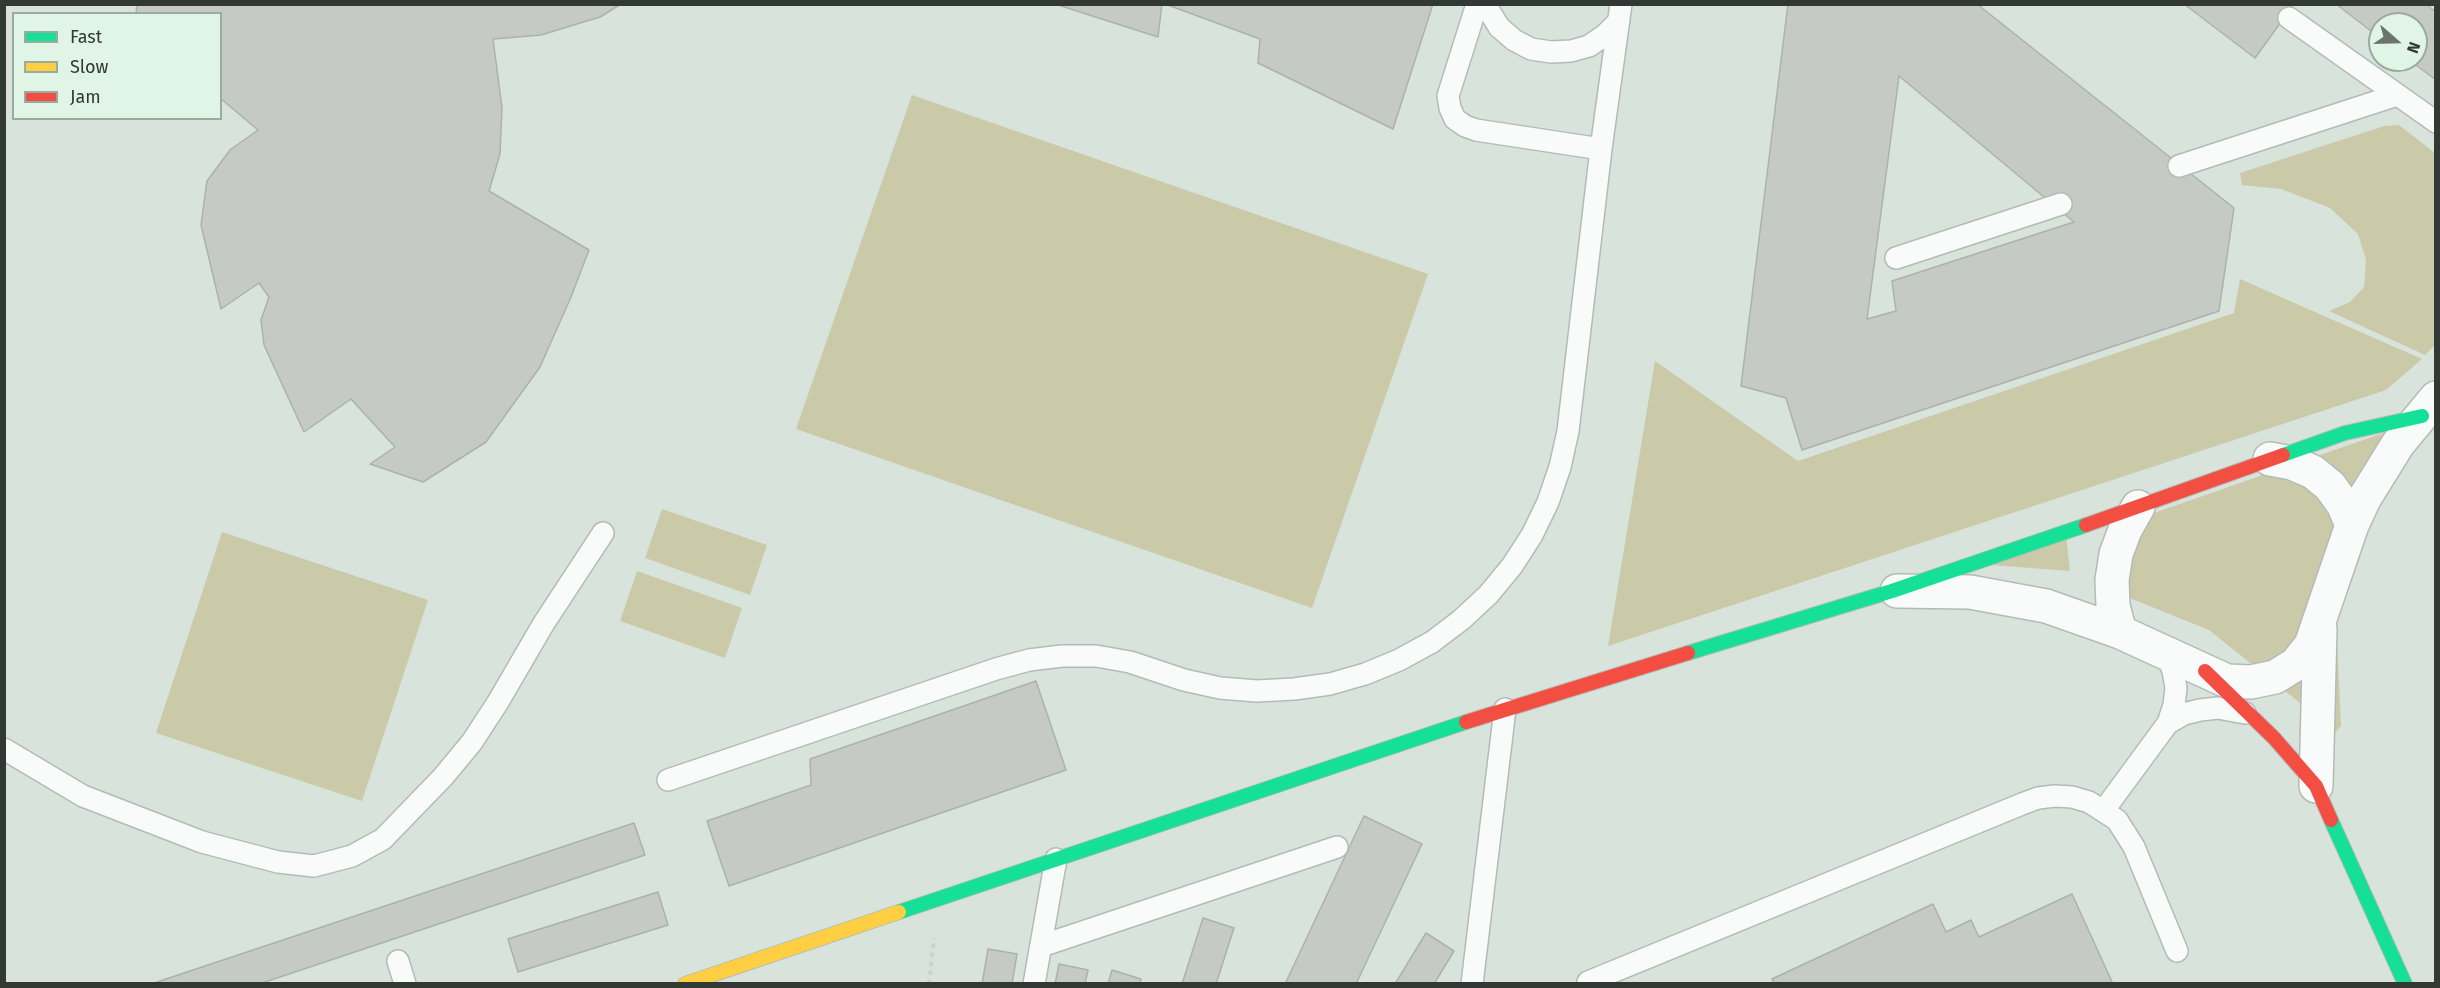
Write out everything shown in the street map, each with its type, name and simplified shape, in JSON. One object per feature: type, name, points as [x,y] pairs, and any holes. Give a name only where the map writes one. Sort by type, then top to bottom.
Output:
[{"type":"street","points":[[685,984],[1505,709],[1892,591],[2138,507],[2344,433],[2431,413]]},
{"type":"street","points":[[1892,591],[1960,592],[2046,606],[2120,632],[2227,681],[2251,682],[2275,677],[2295,664],[2311,645],[2352,525],[2377,474],[2398,444],[2431,413]]},
{"type":"street","points":[[2270,459],[2292,463],[2313,472],[2330,486],[2343,504],[2352,525]]},
{"type":"street","points":[[2120,632],[2113,606],[2112,580],[2116,554],[2125,530],[2138,507]]},
{"type":"street","points":[[2316,786],[2320,623]]},
{"type":"street","points":[[2205,671],[2251,715],[2316,786],[2405,984]]},
{"type":"lane","points":[[1477,4],[1448,96],[1455,119],[1476,130],[1601,149]]},
{"type":"lane","points":[[1485,4],[1499,27],[1514,40],[1531,49],[1551,52],[1571,51],[1589,46],[1605,35],[1620,13]]},
{"type":"lane","points":[[668,780],[996,669],[1029,660],[1062,656],[1096,656],[1130,662],[1184,680],[1220,688],[1257,691],[1294,689],[1330,684],[1365,674],[1399,660],[1432,642],[1468,613],[1488,595],[1512,566],[1532,535],[1560,467],[1568,431],[1601,149],[1620,13]]},
{"type":"lane","points":[[2289,18],[2436,122]]},
{"type":"lane","points":[[2179,166],[2397,95]]},
{"type":"lane","points":[[1896,258],[2061,204]]},
{"type":"lane","points":[[4,749],[83,796],[202,842],[278,862],[314,866],[352,856],[383,839],[443,777],[472,742],[544,623],[603,533]]},
{"type":"lane","points":[[2104,810],[2169,723],[2176,688],[2167,654]]},
{"type":"lane","points":[[1472,984],[1505,709]]},
{"type":"lane","points":[[2169,723],[2184,714],[2209,709],[2235,710],[2251,715]]},
{"type":"lane","points":[[1588,982],[2038,798],[2072,797],[2089,802],[2117,820],[2134,847],[2177,951]]},
{"type":"lane","points":[[1041,946],[1337,848]]},
{"type":"lane","points":[[1034,984],[1056,859]]},
{"type":"lane","points":[[398,961],[405,984]]},
{"type":"path","points":[[929,984],[938,899]]},
{"type":"green space","points":[[912,95],[1428,274],[1312,608],[796,429]]},
{"type":"green space","points":[[2399,125],[2435,153],[2435,345],[2425,355],[2329,311],[2350,302],[2364,287],[2366,260],[2358,234],[2330,208],[2281,189],[2242,185],[2240,173],[2384,126]]},
{"type":"green space","points":[[2240,279],[2422,359],[2386,390],[1608,646],[1655,361],[1798,461],[2234,313]]},
{"type":"green space","points":[[2389,431],[2336,621],[2341,726],[2332,736],[2310,711],[2209,630],[2132,599],[2109,586],[2108,529]]},
{"type":"green space","points":[[662,509],[767,545],[750,595],[645,558]]},
{"type":"green space","points":[[222,532],[428,600],[362,801],[156,733]]},
{"type":"green space","points":[[2066,534],[2070,571],[1978,564]]},
{"type":"green space","points":[[637,571],[742,608],[725,658],[620,621]]},
{"type":"building","points":[[137,4],[621,4],[600,17],[541,35],[493,39],[502,108],[500,154],[489,191],[589,250],[540,367],[486,442],[423,482],[370,464],[395,447],[351,399],[304,432],[264,345],[261,320],[269,297],[259,283],[221,309],[201,225],[207,181],[230,150],[258,130],[222,100],[222,12],[136,12]]},
{"type":"building","points":[[1055,4],[1162,4],[1158,37]]},
{"type":"building","points":[[1165,4],[1433,4],[1393,129],[1258,63],[1260,39]]},
{"type":"building","points":[[1788,4],[1977,4],[2234,208],[2219,311],[1802,450],[1786,398],[1741,386]],"holes":[[[1899,76],[2074,222],[1892,281],[1896,311],[1867,319]]]},
{"type":"building","points":[[2184,4],[2294,4],[2255,58]]},
{"type":"building","points":[[2336,4],[2426,4],[2436,12],[2436,80],[2425,72],[2428,72],[2428,12],[2368,12],[2368,29]]},
{"type":"building","points":[[1036,681],[1066,770],[729,886],[707,821],[811,785],[810,759]]},
{"type":"building","points":[[1364,816],[1422,844],[1356,984],[1285,984]]},
{"type":"building","points":[[634,823],[645,855],[259,984],[151,984]]},
{"type":"building","points":[[658,892],[668,925],[518,972],[508,939]]},
{"type":"building","points":[[2072,894],[2113,984],[1775,984],[1772,979],[1933,904],[1946,932],[1971,920],[1979,937]]},
{"type":"building","points":[[1203,918],[1234,928],[1216,984],[1182,984]]},
{"type":"building","points":[[1426,933],[1454,951],[1434,984],[1395,984]]},
{"type":"building","points":[[988,949],[1017,954],[1012,984],[982,984]]},
{"type":"building","points":[[1059,964],[1088,970],[1085,984],[1055,984]]},
{"type":"building","points":[[1112,970],[1141,979],[1140,984],[1108,984]]},
{"type":"traffic: fast","points":[[2283,455],[2345,433],[2422,416]]},
{"type":"traffic: fast","points":[[1688,653],[1892,591],[2086,525]]},
{"type":"traffic: fast","points":[[899,912],[1466,722]]},
{"type":"traffic: fast","points":[[2331,820],[2405,984]]},
{"type":"traffic: slow","points":[[685,984],[899,912]]},
{"type":"traffic: jam","points":[[2086,525],[2283,455]]},
{"type":"traffic: jam","points":[[1466,722],[1688,653]]},
{"type":"traffic: jam","points":[[2205,671],[2274,738],[2316,786],[2331,820]]}]
